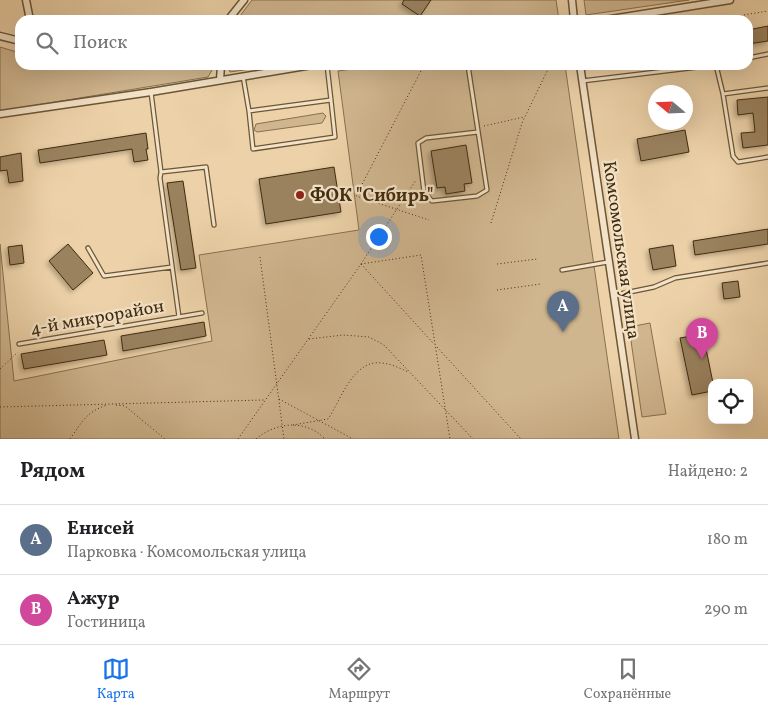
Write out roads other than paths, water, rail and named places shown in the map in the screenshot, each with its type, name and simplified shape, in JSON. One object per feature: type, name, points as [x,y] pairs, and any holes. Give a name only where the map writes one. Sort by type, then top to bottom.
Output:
[{"type":"street","points":[[26,0],[29,15]]},
{"type":"street","points":[[232,15],[244,0]]},
{"type":"street","points":[[572,0],[574,15]]},
{"type":"street","points":[[636,15],[730,0]]},
{"type":"street","points":[[0,36],[15,40]]},
{"type":"street","points":[[220,80],[221,70]]},
{"type":"street","points":[[0,114],[151,92],[281,70]]},
{"type":"street","name":"Комсомольская улица","points":[[581,70],[635,439]]},
{"type":"lane","points":[[753,57],[768,54]]},
{"type":"lane","points":[[243,76],[253,149],[335,136],[328,70]]},
{"type":"lane","points":[[469,70],[487,190],[477,196],[432,201],[424,192],[418,143],[426,138],[478,132]]},
{"type":"lane","points":[[582,81],[674,70]]},
{"type":"lane","points":[[717,70],[724,94],[732,156],[738,162],[768,158]]},
{"type":"lane","points":[[724,94],[768,88]]},
{"type":"lane","name":"4-й микрорайон","points":[[151,92],[161,172],[160,178],[179,317]]},
{"type":"lane","points":[[249,111],[331,100]]},
{"type":"lane","points":[[161,172],[206,167],[214,225]]},
{"type":"lane","name":"4-й микрорайон","points":[[88,248],[104,276],[172,267]]},
{"type":"lane","points":[[562,270],[609,262]]},
{"type":"lane","points":[[614,295],[654,288],[675,278],[768,263]]},
{"type":"lane","name":"4-й микрорайон","points":[[19,344],[202,313]]},
{"type":"place","name":"ФОК \"Сибирь\"","points":[[300,195]]},
{"type":"place","name":"Енисей","points":[[563,332]]},
{"type":"place","name":"Ажур","points":[[702,359]]}]
